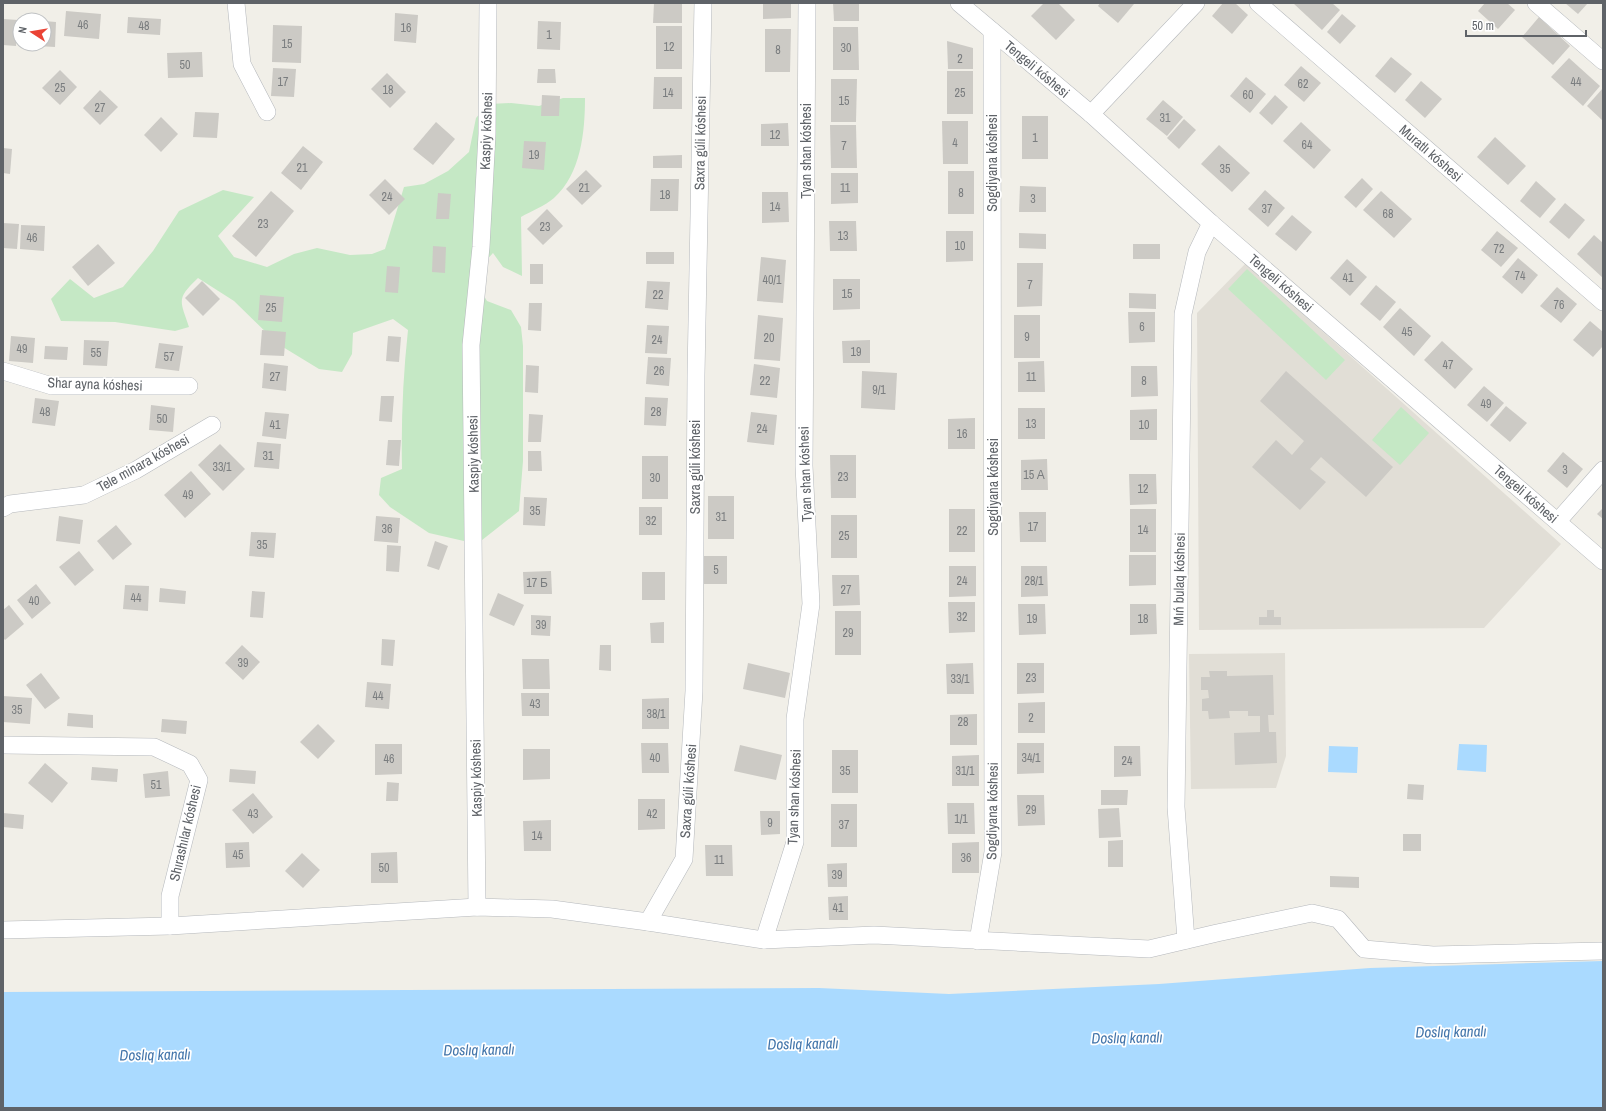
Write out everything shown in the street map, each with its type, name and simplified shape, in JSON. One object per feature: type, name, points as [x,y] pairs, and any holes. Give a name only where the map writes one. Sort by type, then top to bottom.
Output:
[{"type":"street","points":[[236,3],[242,64],[267,112]]},
{"type":"street","name":"Kaspiy kóshesi","points":[[477,907],[471,346],[481,247],[487,134],[488,3]]},
{"type":"street","name":"Saxra gúli kóshesi","points":[[648,922],[684,859],[693,707],[696,375],[703,3]]},
{"type":"street","name":"Tyan shan kóshesi","points":[[764,940],[795,842],[795,719],[811,604],[804,466],[807,3]]},
{"type":"street","name":"Tengeli kóshesi","points":[[959,3],[1091,114],[1211,223],[1558,521],[1603,562]]},
{"type":"street","points":[[1091,114],[1196,3]]},
{"type":"street","name":"Muratlı kóshesi","points":[[1258,3],[1603,302]]},
{"type":"street","points":[[1536,3],[1603,61]]},
{"type":"street","name":"Sogdiyana kóshesi","points":[[978,941],[993,852],[992,31]]},
{"type":"street","name":"Mıń bulaq kóshesi","points":[[1186,940],[1176,807],[1183,314],[1197,252],[1211,223]]},
{"type":"street","name":"Shar ayna kóshesi","points":[[3,371],[52,386],[189,386]]},
{"type":"street","name":"Tele minara kóshesi","points":[[3,508],[10,504],[84,495],[136,470],[212,425]]},
{"type":"street","points":[[1558,521],[1603,470]]},
{"type":"street","name":"Shırashılar kóshesi","points":[[3,745],[154,747],[190,764],[198,780],[170,896],[170,926]]},
{"type":"street","points":[[3,930],[170,926],[477,907],[552,909],[764,940],[874,935],[1149,949],[1312,913],[1338,919],[1364,949],[1433,955],[1603,951]]},
{"type":"shaded area","points":[[1246,263],[1561,544],[1484,628],[1199,630],[1197,313]]},
{"type":"shaded area","points":[[1285,653],[1286,756],[1276,788],[1191,789],[1189,654]]},
{"type":"green space","points":[[563,98],[585,98],[584,125],[580,152],[570,177],[554,198],[521,217],[522,276],[503,267],[493,253],[472,276],[487,301],[511,310],[521,327],[523,346],[523,461],[519,511],[477,544],[429,533],[390,507],[379,495],[381,478],[402,469],[403,399],[408,330],[393,319],[353,333],[352,354],[342,372],[319,369],[278,344],[234,301],[198,278],[186,291],[182,300],[182,305],[189,327],[175,331],[115,322],[61,321],[51,299],[70,279],[94,298],[123,287],[153,251],[179,211],[223,190],[254,197],[218,236],[234,257],[267,267],[294,254],[317,248],[350,255],[372,254],[385,249],[404,187],[424,184],[448,171],[469,152],[476,118],[488,104],[511,103],[539,106]]},
{"type":"green space","points":[[1247,269],[1345,360],[1326,380],[1228,289]]},
{"type":"green space","points":[[1401,407],[1429,433],[1400,465],[1372,440]]},
{"type":"water","points":[[1459,744],[1487,745],[1486,772],[1457,770]]},
{"type":"water","points":[[1329,746],[1358,747],[1357,773],[1328,772]]},
{"type":"water","name":"Doslıq kanalı","points":[[1603,961],[1603,1108],[3,1108],[3,992],[819,988],[949,994],[1159,984],[1370,968]]},
{"type":"building","points":[[654,3],[682,3],[682,23],[653,23]]},
{"type":"building","points":[[763,3],[791,3],[791,18],[763,19]]},
{"type":"building","points":[[833,3],[859,3],[859,21],[834,21]]},
{"type":"building","points":[[1044,3],[1058,3],[1075,20],[1056,40],[1031,16]]},
{"type":"building","points":[[1100,3],[1134,4],[1118,23],[1098,6]]},
{"type":"building","points":[[1223,3],[1235,3],[1248,15],[1232,34],[1212,16]]},
{"type":"building","points":[[1293,3],[1332,3],[1340,10],[1322,30]]},
{"type":"building","points":[[1485,3],[1507,3],[1515,10],[1498,29],[1478,11]]},
{"type":"building","points":[[1565,3],[1588,3],[1578,14]]},
{"type":"building","points":[[66,11],[101,14],[99,39],[64,36]]},
{"type":"building","points":[[395,13],[418,15],[416,43],[394,41]]},
{"type":"building","points":[[1342,14],[1356,26],[1340,44],[1327,32]]},
{"type":"building","points":[[128,17],[161,19],[160,35],[127,33]]},
{"type":"building","points":[[1539,17],[1570,46],[1553,65],[1522,37]]},
{"type":"building","points":[[3,19],[12,20],[12,46],[3,45]]},
{"type":"building","points":[[538,21],[561,22],[560,50],[537,49]]},
{"type":"building","points":[[52,22],[56,22],[55,47],[52,47]]},
{"type":"building","points":[[273,25],[302,26],[301,63],[272,62]]},
{"type":"building","points":[[656,26],[682,26],[682,69],[656,69]]},
{"type":"building","points":[[833,27],[858,27],[859,70],[833,70]]},
{"type":"building","points":[[765,29],[791,29],[790,72],[765,72]]},
{"type":"building","points":[[947,41],[973,48],[973,69],[948,69]]},
{"type":"building","points":[[202,52],[203,77],[168,78],[167,53]]},
{"type":"building","points":[[1391,57],[1412,74],[1395,93],[1375,76]]},
{"type":"building","points":[[1569,58],[1600,86],[1583,106],[1551,77]]},
{"type":"building","points":[[1301,66],[1321,83],[1304,102],[1284,85]]},
{"type":"building","points":[[273,68],[296,69],[294,97],[271,96]]},
{"type":"building","points":[[538,69],[555,69],[556,83],[537,83]]},
{"type":"building","points":[[60,70],[77,87],[60,105],[42,88]]},
{"type":"building","points":[[947,71],[973,71],[973,114],[947,114]]},
{"type":"building","points":[[387,73],[406,92],[390,108],[371,89]]},
{"type":"building","points":[[654,77],[682,77],[682,109],[653,109]]},
{"type":"building","points":[[1246,77],[1266,94],[1250,113],[1230,96]]},
{"type":"building","points":[[831,79],[857,79],[856,122],[831,122]]},
{"type":"building","points":[[1421,81],[1442,99],[1425,118],[1405,100]]},
{"type":"building","points":[[1603,88],[1603,121],[1587,106]]},
{"type":"building","points":[[100,90],[118,107],[100,125],[83,108]]},
{"type":"building","points":[[542,95],[560,96],[559,116],[541,116]]},
{"type":"building","points":[[1275,95],[1288,107],[1272,125],[1259,113]]},
{"type":"building","points":[[1163,100],[1183,117],[1167,136],[1146,119]]},
{"type":"building","points":[[195,112],[219,113],[217,138],[193,137]]},
{"type":"building","points":[[1022,116],[1048,116],[1048,159],[1022,159]]},
{"type":"building","points":[[161,117],[178,134],[161,152],[144,135]]},
{"type":"building","points":[[1184,119],[1196,130],[1179,149],[1167,138]]},
{"type":"building","points":[[942,121],[968,121],[968,164],[943,164]]},
{"type":"building","points":[[436,122],[455,139],[433,165],[413,149]]},
{"type":"building","points":[[1301,122],[1331,150],[1314,169],[1283,141]]},
{"type":"building","points":[[788,123],[789,146],[761,146],[761,124]]},
{"type":"building","points":[[830,125],[856,125],[857,168],[831,168]]},
{"type":"building","points":[[1495,137],[1526,166],[1508,185],[1477,157]]},
{"type":"building","points":[[524,141],[546,142],[544,170],[522,168]]},
{"type":"building","points":[[1219,145],[1250,173],[1232,192],[1201,164]]},
{"type":"building","points":[[303,146],[323,162],[301,190],[281,173]]},
{"type":"building","points":[[3,148],[12,149],[10,174],[3,173]]},
{"type":"building","points":[[682,155],[682,168],[653,168],[653,156]]},
{"type":"building","points":[[586,170],[602,186],[582,205],[566,189]]},
{"type":"building","points":[[948,171],[974,171],[974,214],[948,214]]},
{"type":"building","points":[[831,173],[858,173],[858,203],[831,204]]},
{"type":"building","points":[[1362,178],[1373,189],[1356,208],[1344,197]]},
{"type":"building","points":[[385,179],[405,199],[389,215],[369,195]]},
{"type":"building","points":[[651,179],[679,179],[678,211],[650,211]]},
{"type":"building","points":[[1536,181],[1556,199],[1540,218],[1520,201]]},
{"type":"building","points":[[1020,186],[1046,187],[1046,212],[1019,212]]},
{"type":"building","points":[[1265,190],[1285,208],[1268,227],[1248,209]]},
{"type":"building","points":[[271,191],[294,211],[256,257],[232,236]]},
{"type":"building","points":[[1381,191],[1412,219],[1394,238],[1363,210]]},
{"type":"building","points":[[762,192],[788,192],[789,222],[762,223]]},
{"type":"building","points":[[438,193],[451,194],[449,219],[436,219]]},
{"type":"building","points":[[1565,203],[1585,220],[1569,239],[1549,222]]},
{"type":"building","points":[[547,209],[563,226],[543,245],[527,229]]},
{"type":"building","points":[[1292,215],[1312,232],[1296,251],[1275,234]]},
{"type":"building","points":[[829,221],[856,221],[857,251],[830,251]]},
{"type":"building","points":[[3,223],[19,224],[17,249],[3,248]]},
{"type":"building","points":[[21,225],[45,226],[44,251],[20,249]]},
{"type":"building","points":[[946,231],[973,231],[973,261],[946,262]]},
{"type":"building","points":[[1497,231],[1518,248],[1501,267],[1481,250]]},
{"type":"building","points":[[1019,233],[1046,234],[1046,249],[1019,248]]},
{"type":"building","points":[[1594,235],[1603,243],[1603,278],[1577,254]]},
{"type":"building","points":[[98,244],[115,263],[88,286],[72,267]]},
{"type":"building","points":[[1133,244],[1160,244],[1160,259],[1133,259]]},
{"type":"building","points":[[433,246],[446,247],[445,273],[432,272]]},
{"type":"building","points":[[646,252],[674,252],[674,264],[646,264]]},
{"type":"building","points":[[761,257],[786,260],[783,303],[757,301]]},
{"type":"building","points":[[1518,258],[1538,275],[1522,294],[1502,277]]},
{"type":"building","points":[[1347,259],[1367,277],[1350,296],[1330,278]]},
{"type":"building","points":[[1017,263],[1043,263],[1042,306],[1017,307]]},
{"type":"building","points":[[530,264],[543,264],[543,284],[530,284]]},
{"type":"building","points":[[387,266],[400,267],[398,293],[385,292]]},
{"type":"building","points":[[833,279],[860,279],[860,309],[833,310]]},
{"type":"building","points":[[202,281],[220,299],[203,316],[185,298]]},
{"type":"building","points":[[647,281],[670,282],[668,310],[645,308]]},
{"type":"building","points":[[1376,285],[1396,302],[1380,321],[1360,304]]},
{"type":"building","points":[[1557,287],[1577,304],[1561,323],[1540,306]]},
{"type":"building","points":[[1129,293],[1156,294],[1156,309],[1129,308]]},
{"type":"building","points":[[260,295],[284,297],[282,322],[258,320]]},
{"type":"building","points":[[529,303],[542,303],[541,331],[528,330]]},
{"type":"building","points":[[1400,308],[1431,336],[1414,356],[1383,327]]},
{"type":"building","points":[[1128,312],[1155,312],[1155,342],[1129,343]]},
{"type":"building","points":[[758,315],[783,318],[780,361],[754,359]]},
{"type":"building","points":[[1014,315],[1040,315],[1040,358],[1014,358]]},
{"type":"building","points":[[1590,321],[1603,332],[1603,346],[1593,357],[1573,340]]},
{"type":"building","points":[[647,325],[669,326],[667,354],[645,353]]},
{"type":"building","points":[[262,330],[286,332],[284,356],[260,355]]},
{"type":"building","points":[[11,336],[35,338],[33,363],[9,361]]},
{"type":"building","points":[[388,336],[401,337],[399,362],[386,361]]},
{"type":"building","points":[[84,340],[109,341],[107,366],[83,365]]},
{"type":"building","points":[[870,340],[870,363],[843,363],[842,341]]},
{"type":"building","points":[[1442,341],[1473,369],[1455,389],[1424,360]]},
{"type":"building","points":[[159,343],[183,346],[179,371],[155,368]]},
{"type":"building","points":[[45,346],[68,347],[67,360],[44,359]]},
{"type":"building","points":[[648,357],[671,358],[669,386],[646,384]]},
{"type":"building","points":[[1044,361],[1045,392],[1018,392],[1018,362]]},
{"type":"building","points":[[264,363],[288,366],[286,391],[262,388]]},
{"type":"building","points":[[754,364],[780,368],[777,398],[750,395]]},
{"type":"building","points":[[526,365],[539,366],[538,393],[525,392]]},
{"type":"building","points":[[1131,366],[1157,366],[1158,396],[1131,397]]},
{"type":"building","points":[[862,371],[897,373],[895,410],[861,408]]},
{"type":"building","points":[[1286,371],[1393,467],[1366,497],[1321,457],[1310,469],[1326,482],[1300,510],[1252,467],[1276,440],[1292,455],[1304,441],[1260,401]]},
{"type":"building","points":[[1484,386],[1504,403],[1487,422],[1467,405]]},
{"type":"building","points":[[381,396],[394,396],[392,422],[379,421]]},
{"type":"building","points":[[645,397],[668,398],[666,426],[644,425]]},
{"type":"building","points":[[35,398],[59,401],[55,426],[32,423]]},
{"type":"building","points":[[151,405],[175,408],[173,432],[149,430]]},
{"type":"building","points":[[1506,406],[1527,423],[1510,442],[1490,425]]},
{"type":"building","points":[[1018,408],[1045,408],[1045,439],[1018,439]]},
{"type":"building","points":[[1157,409],[1157,440],[1130,440],[1130,410]]},
{"type":"building","points":[[265,412],[289,414],[286,439],[262,436]]},
{"type":"building","points":[[751,412],[777,415],[774,445],[747,442]]},
{"type":"building","points":[[529,414],[543,415],[541,442],[528,442]]},
{"type":"building","points":[[975,418],[975,449],[948,449],[948,419]]},
{"type":"building","points":[[388,440],[401,440],[399,466],[386,465]]},
{"type":"building","points":[[257,442],[281,444],[279,469],[254,467]]},
{"type":"building","points":[[220,444],[245,469],[223,491],[198,465]]},
{"type":"building","points":[[528,451],[541,451],[542,471],[528,471]]},
{"type":"building","points":[[1563,452],[1583,469],[1567,488],[1547,471]]},
{"type":"building","points":[[830,455],[856,455],[856,498],[831,498]]},
{"type":"building","points":[[642,456],[668,456],[668,499],[642,499]]},
{"type":"building","points":[[1047,459],[1048,490],[1021,490],[1021,460]]},
{"type":"building","points":[[191,471],[211,494],[185,518],[164,495]]},
{"type":"building","points":[[1129,474],[1156,474],[1157,504],[1130,505]]},
{"type":"building","points":[[708,496],[734,496],[734,539],[708,539]]},
{"type":"building","points":[[524,497],[547,498],[545,526],[523,525]]},
{"type":"building","points":[[639,507],[662,507],[662,535],[639,535]]},
{"type":"building","points":[[1603,508],[1603,519],[1597,514]]},
{"type":"building","points":[[949,509],[975,509],[975,552],[949,552]]},
{"type":"building","points":[[1130,509],[1156,509],[1156,552],[1130,552]]},
{"type":"building","points":[[1019,512],[1046,512],[1046,542],[1020,542]]},
{"type":"building","points":[[831,515],[857,515],[857,558],[831,558]]},
{"type":"building","points":[[59,516],[83,520],[80,544],[56,541]]},
{"type":"building","points":[[376,516],[400,518],[398,543],[374,541]]},
{"type":"building","points":[[116,525],[132,544],[113,560],[97,541]]},
{"type":"building","points":[[251,532],[276,533],[274,558],[249,556]]},
{"type":"building","points":[[435,541],[448,546],[439,570],[427,566]]},
{"type":"building","points":[[387,545],[401,546],[399,572],[386,571]]},
{"type":"building","points":[[79,551],[94,570],[75,586],[59,567]]},
{"type":"building","points":[[1129,555],[1156,555],[1156,585],[1129,586]]},
{"type":"building","points":[[704,556],[727,556],[727,584],[704,584]]},
{"type":"building","points":[[949,566],[976,566],[976,596],[949,597]]},
{"type":"building","points":[[1021,566],[1047,566],[1048,596],[1021,597]]},
{"type":"building","points":[[551,571],[552,594],[524,594],[523,572]]},
{"type":"building","points":[[642,572],[665,572],[665,600],[642,600]]},
{"type":"building","points":[[832,575],[859,575],[860,605],[833,606]]},
{"type":"building","points":[[36,584],[51,603],[32,619],[17,600]]},
{"type":"building","points":[[125,585],[149,586],[148,611],[123,609]]},
{"type":"building","points":[[160,588],[186,591],[185,604],[159,602]]},
{"type":"building","points":[[252,591],[265,592],[263,618],[250,617]]},
{"type":"building","points":[[498,593],[524,605],[514,626],[489,615]]},
{"type":"building","points":[[948,602],[975,602],[975,632],[949,633]]},
{"type":"building","points":[[1018,604],[1045,604],[1046,634],[1019,635]]},
{"type":"building","points":[[1130,604],[1156,604],[1157,634],[1130,635]]},
{"type":"building","points":[[9,605],[24,624],[5,640],[3,638],[3,610]]},
{"type":"building","points":[[1267,610],[1274,610],[1274,617],[1281,617],[1281,625],[1259,625],[1259,617],[1267,617]]},
{"type":"building","points":[[835,611],[861,611],[861,655],[835,655]]},
{"type":"building","points":[[531,615],[551,616],[550,636],[531,635]]},
{"type":"building","points":[[664,622],[664,643],[651,643],[650,623]]},
{"type":"building","points":[[382,639],[395,640],[393,666],[381,665]]},
{"type":"building","points":[[242,645],[260,662],[243,680],[225,663]]},
{"type":"building","points":[[600,645],[611,645],[611,671],[599,670]]},
{"type":"building","points":[[522,659],[549,659],[550,689],[523,689]]},
{"type":"building","points":[[748,663],[790,673],[785,698],[743,689]]},
{"type":"building","points":[[973,663],[974,694],[947,694],[946,664]]},
{"type":"building","points":[[1017,663],[1044,663],[1044,693],[1017,694]]},
{"type":"building","points":[[1209,671],[1227,671],[1227,676],[1273,675],[1274,715],[1268,715],[1269,732],[1276,732],[1277,763],[1235,765],[1234,733],[1260,732],[1260,716],[1248,716],[1248,711],[1229,711],[1230,718],[1209,719],[1208,711],[1202,711],[1202,699],[1209,698],[1208,690],[1201,690],[1201,677],[1210,677]]},
{"type":"building","points":[[41,673],[60,698],[45,709],[26,685]]},
{"type":"building","points":[[367,682],[391,684],[389,709],[365,707]]},
{"type":"building","points":[[521,693],[549,693],[549,716],[522,716]]},
{"type":"building","points":[[3,696],[32,698],[30,724],[3,722]]},
{"type":"building","points":[[669,698],[669,729],[642,729],[642,699]]},
{"type":"building","points":[[1045,702],[1045,733],[1018,733],[1018,703]]},
{"type":"building","points":[[68,713],[93,715],[93,728],[67,726]]},
{"type":"building","points":[[977,714],[977,745],[950,745],[950,715]]},
{"type":"building","points":[[162,719],[187,721],[186,734],[161,732]]},
{"type":"building","points":[[318,724],[335,741],[318,759],[300,742]]},
{"type":"building","points":[[641,743],[668,743],[669,773],[642,773]]},
{"type":"building","points":[[1017,743],[1044,743],[1044,773],[1017,774]]},
{"type":"building","points":[[375,744],[402,744],[402,774],[375,775]]},
{"type":"building","points":[[740,745],[782,755],[776,780],[734,771]]},
{"type":"building","points":[[1114,746],[1140,746],[1141,776],[1114,777]]},
{"type":"building","points":[[523,749],[550,749],[550,779],[523,780]]},
{"type":"building","points":[[832,750],[858,750],[858,793],[832,793]]},
{"type":"building","points":[[979,755],[979,786],[952,786],[952,756]]},
{"type":"building","points":[[45,763],[68,783],[52,803],[28,783]]},
{"type":"building","points":[[92,767],[118,769],[117,782],[91,780]]},
{"type":"building","points":[[230,769],[256,771],[255,784],[229,782]]},
{"type":"building","points":[[168,771],[170,796],[145,798],[143,774]]},
{"type":"building","points":[[387,782],[399,783],[398,801],[386,801]]},
{"type":"building","points":[[1408,784],[1424,785],[1423,800],[1407,799]]},
{"type":"building","points":[[1101,790],[1128,790],[1127,805],[1101,805]]},
{"type":"building","points":[[253,793],[273,817],[253,834],[232,810]]},
{"type":"building","points":[[1017,795],[1044,795],[1045,825],[1018,826]]},
{"type":"building","points":[[638,799],[665,799],[665,829],[638,830]]},
{"type":"building","points":[[947,803],[974,803],[975,834],[948,834]]},
{"type":"building","points":[[831,804],[857,804],[857,847],[831,847]]},
{"type":"building","points":[[1119,808],[1121,837],[1099,838],[1098,809]]},
{"type":"building","points":[[760,811],[780,811],[780,834],[761,835]]},
{"type":"building","points":[[3,813],[24,815],[23,829],[3,827]]},
{"type":"building","points":[[551,820],[551,851],[524,851],[523,821]]},
{"type":"building","points":[[1403,834],[1421,834],[1421,851],[1403,851]]},
{"type":"building","points":[[1123,840],[1123,867],[1108,867],[1108,841]]},
{"type":"building","points":[[249,842],[250,867],[226,868],[225,843]]},
{"type":"building","points":[[979,842],[979,873],[952,873],[952,843]]},
{"type":"building","points":[[705,845],[732,845],[733,876],[706,876]]},
{"type":"building","points":[[397,852],[398,883],[371,883],[371,853]]},
{"type":"building","points":[[302,853],[320,870],[303,888],[285,871]]},
{"type":"building","points":[[847,863],[847,887],[828,887],[827,864]]},
{"type":"building","points":[[1330,876],[1359,877],[1359,888],[1330,887]]},
{"type":"building","points":[[848,896],[848,920],[829,920],[828,897]]}]
